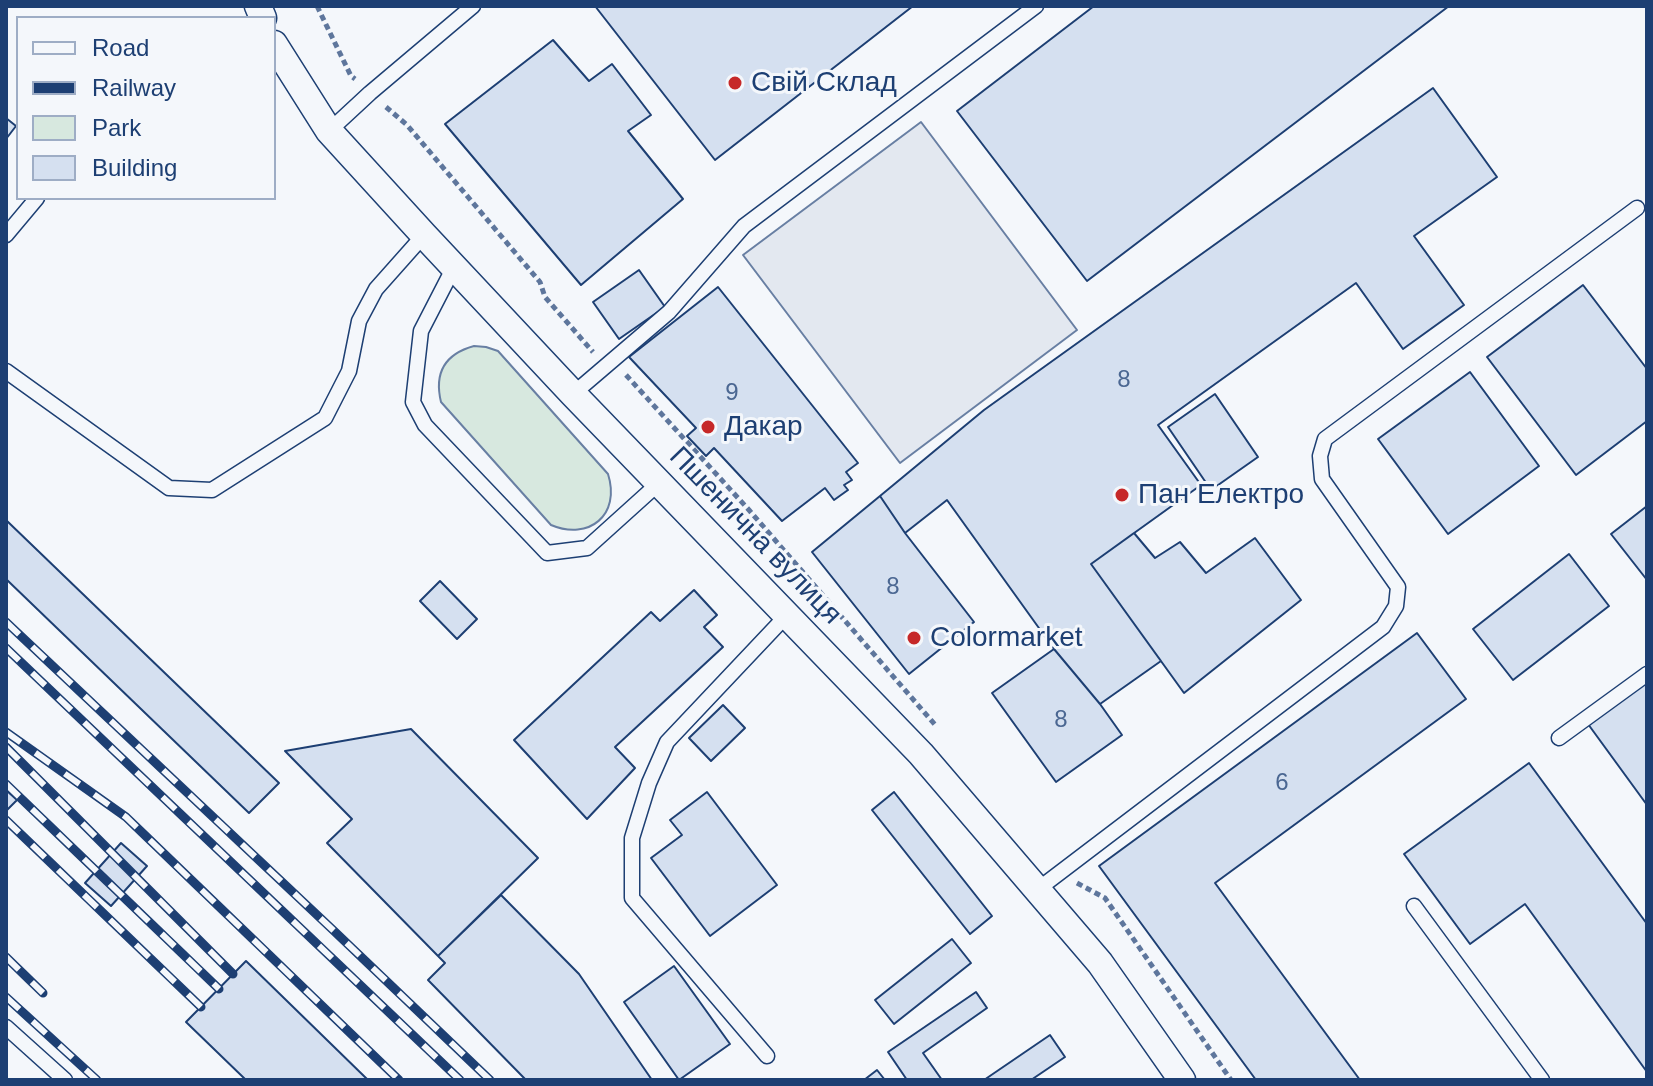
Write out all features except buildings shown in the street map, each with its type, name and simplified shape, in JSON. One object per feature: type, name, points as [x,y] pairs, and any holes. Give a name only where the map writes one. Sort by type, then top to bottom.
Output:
[{"type":"street","name":"Пшенична вулиця","points":[[276,47],[329,131],[573,394],[921,754],[1100,963],[1182,1080]]},
{"type":"lane","points":[[329,131],[473,6]]},
{"type":"lane","points":[[573,394],[669,312],[744,226],[1036,6]]},
{"type":"lane","points":[[6,235],[35,200]]},
{"type":"lane","points":[[1037,890],[1383,627],[1396,606],[1398,587],[1322,479],[1320,456],[1325,439],[1637,208]]},
{"type":"lane","points":[[6,371],[169,488],[212,490],[325,418],[349,371],[359,321],[376,289],[424,235]]},
{"type":"lane","points":[[454,267],[421,331],[413,402],[425,425],[547,553],[587,548],[659,483]]},
{"type":"lane","points":[[767,1056],[632,898],[632,838],[649,783],[667,742],[787,615]]},
{"type":"lane","points":[[1559,738],[1647,674]]},
{"type":"lane","points":[[1414,906],[1542,1080]]},
{"type":"lane","points":[[6,1027],[65,1080]]},
{"type":"path","points":[[317,6],[351,76],[407,125],[540,282],[545,297],[605,366],[623,371],[776,540],[946,738]]},
{"type":"path","points":[[1059,873],[1105,898],[1231,1080]]},
{"type":"green space","points":[[474,346],[498,351],[608,474],[610,502],[599,521],[578,530],[551,525],[441,402],[439,382],[444,366],[456,354]]},
{"type":"shaded area","points":[[921,122],[1077,330],[900,463],[743,255]]},
{"type":"railway","points":[[6,622],[490,1080]]},
{"type":"railway","points":[[6,648],[460,1080]]},
{"type":"railway","points":[[6,732],[126,817],[399,1080]]},
{"type":"railway","points":[[6,747],[233,974]]},
{"type":"railway","points":[[6,784],[219,989]]},
{"type":"railway","points":[[6,820],[201,1007]]},
{"type":"railway","points":[[6,957],[43,993]]},
{"type":"railway","points":[[6,997],[97,1080]]},
{"type":"place","name":"Свій Склад","points":[[735,83]]},
{"type":"place","name":"Дакар","points":[[708,427]]},
{"type":"place","name":"Пан Електро","points":[[1122,495]]},
{"type":"place","name":"Colormarket","points":[[914,638]]}]
